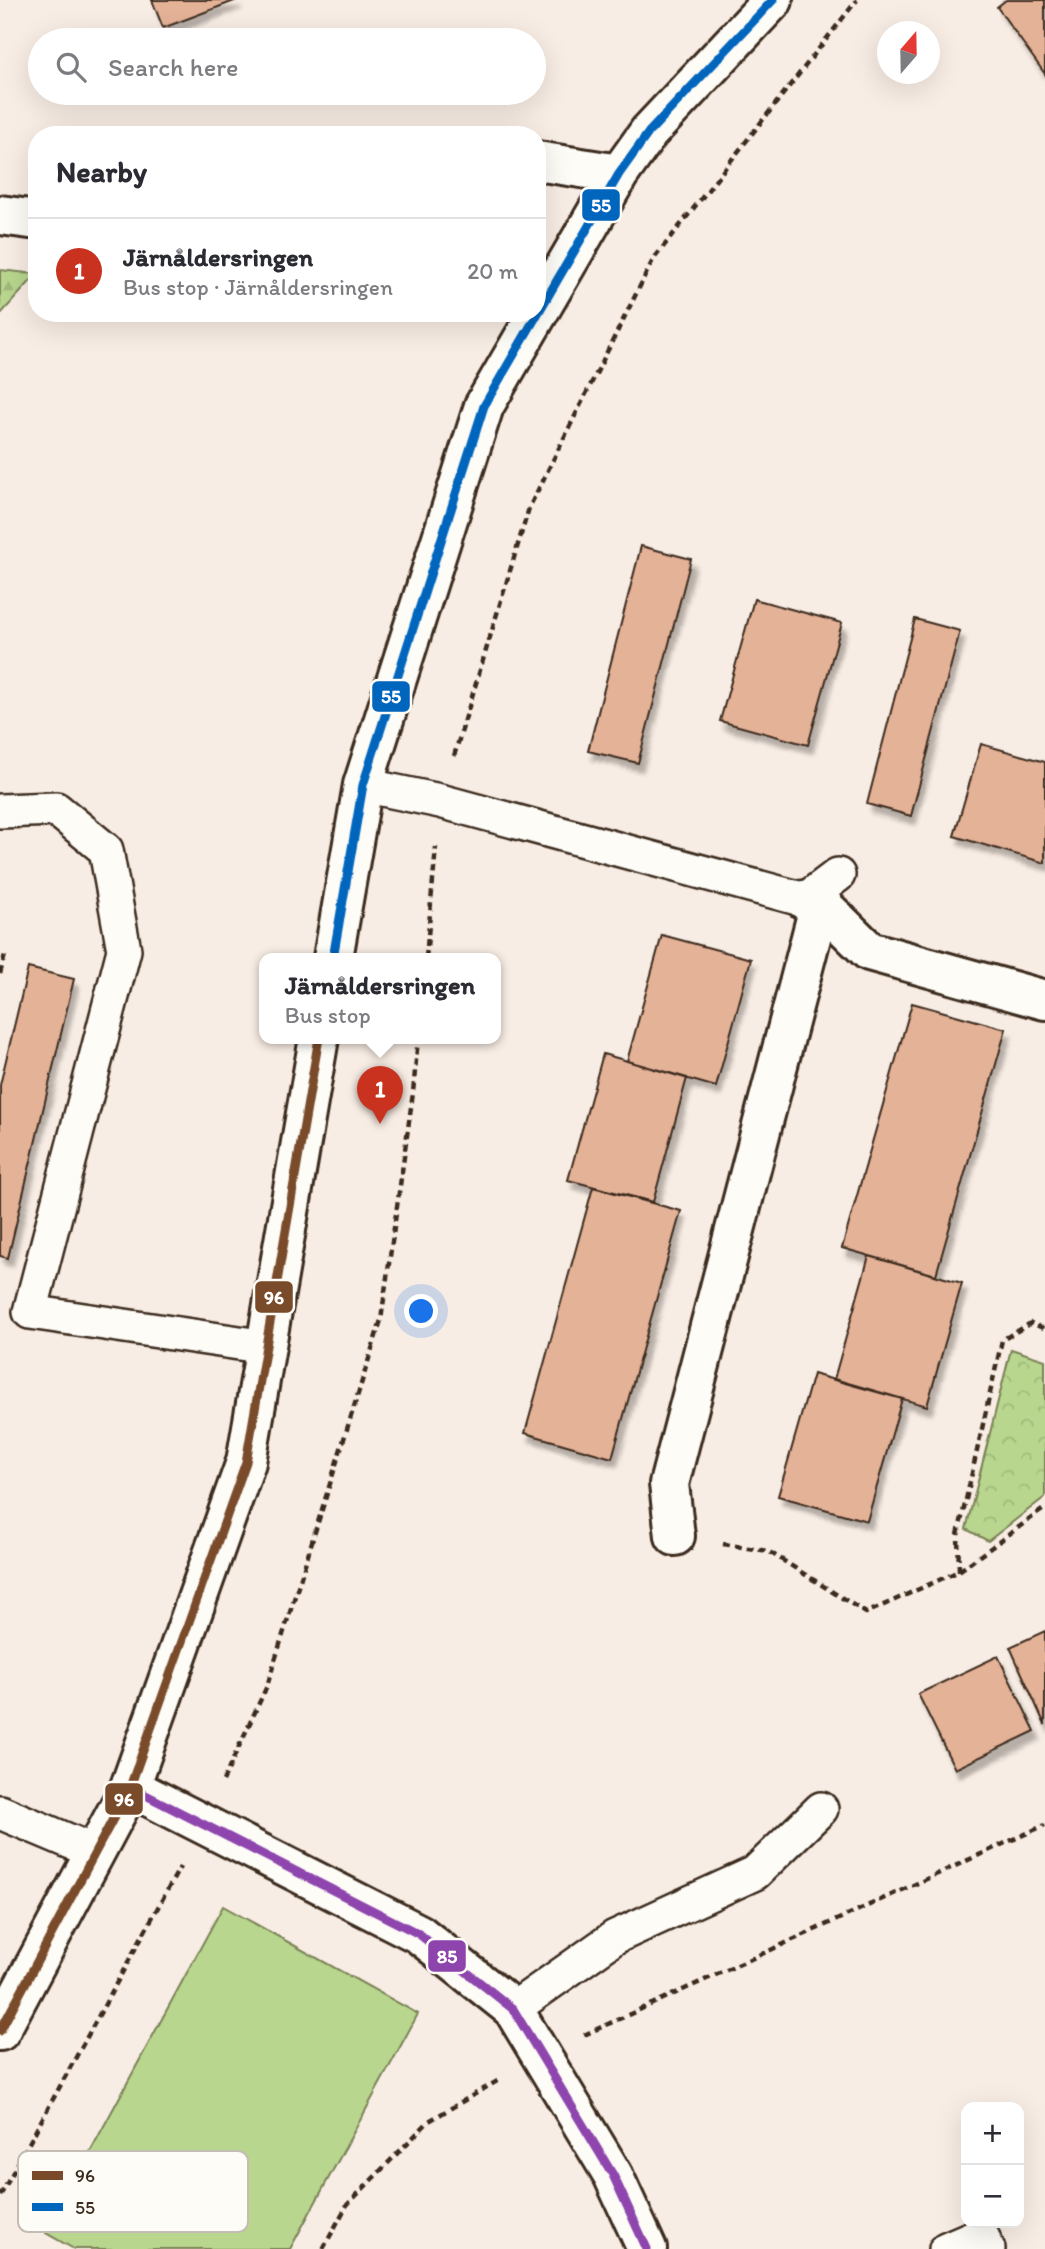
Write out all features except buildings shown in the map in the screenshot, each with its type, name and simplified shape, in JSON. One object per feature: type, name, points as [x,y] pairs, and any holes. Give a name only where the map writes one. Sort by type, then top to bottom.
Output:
[{"type":"street","points":[[546,299],[619,174],[649,132],[774,0]]},
{"type":"street","points":[[546,162],[619,174]]},
{"type":"street","points":[[0,215],[28,219]]},
{"type":"street","points":[[334,953],[363,785],[484,406],[533,322]]},
{"type":"street","points":[[821,893],[869,951],[1045,1000]]},
{"type":"street","points":[[675,1536],[669,1485],[821,893]]},
{"type":"street","points":[[0,2031],[130,1787],[246,1462],[318,1044]]},
{"type":"street","points":[[130,1787],[419,1934],[513,2009],[613,2175],[647,2249]]},
{"type":"lane","points":[[363,785],[821,893]]},
{"type":"lane","points":[[0,811],[56,809],[106,850],[124,950],[30,1312],[266,1348]]},
{"type":"lane","points":[[513,2009],[615,1937],[755,1873],[821,1809]]},
{"type":"lane","points":[[0,1812],[95,1852]]},
{"type":"lane","points":[[946,2249],[981,2234],[988,2249]]},
{"type":"path","points":[[426,953],[440,801],[528,508],[653,260],[857,0]]},
{"type":"path","points":[[0,974],[6,951]]},
{"type":"path","points":[[25,2151],[203,1825],[267,1686],[381,1320],[417,1044]]},
{"type":"path","points":[[959,1571],[958,1535],[1002,1340],[1031,1323],[1045,1329]]},
{"type":"path","points":[[675,1536],[768,1551],[866,1613],[959,1571],[1045,1508]]},
{"type":"path","points":[[323,2249],[347,2205],[429,2121],[541,2056],[1045,1825]]},
{"type":"path","points":[[0,2196],[18,2163]]},
{"type":"green space","points":[[0,270],[28,273],[28,284],[0,315]]},
{"type":"green space","points":[[1011,1349],[1045,1360],[1045,1497],[988,1541],[966,1529]]},
{"type":"green space","points":[[223,1906],[418,2014],[290,2249],[74,2249],[47,2232],[248,2232],[248,2151],[90,2151]]},
{"type":"transit line","name":"55","points":[[546,299],[619,174],[649,132],[773,0]]},
{"type":"transit line","name":"55","points":[[334,953],[363,785],[484,406],[533,322]]},
{"type":"transit line","name":"96","points":[[0,2031],[130,1787],[246,1462],[318,1044]]},
{"type":"transit line","name":"85","points":[[130,1787],[419,1934],[513,2009],[613,2175],[647,2249]]},
{"type":"place","name":"Järnåldersringen","points":[[380,1124]]}]
